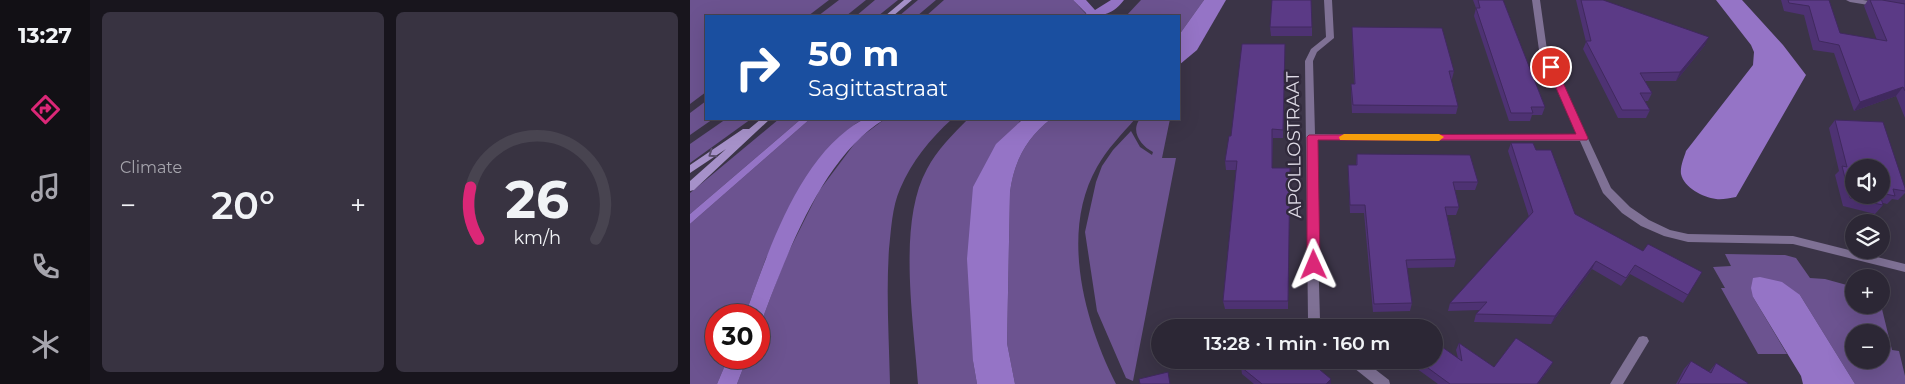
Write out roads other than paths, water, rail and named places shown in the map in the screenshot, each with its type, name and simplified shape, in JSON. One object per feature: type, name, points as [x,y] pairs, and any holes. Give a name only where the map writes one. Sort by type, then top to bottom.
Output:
[{"type":"main road","points":[[889,15],[908,0]]},
{"type":"main road","points":[[690,170],[764,120]]},
{"type":"main road","points":[[690,187],[764,120]]},
{"type":"street","name":"APOLLOSTRAAT","points":[[1314,319],[1312,137],[1309,61],[1314,51],[1330,38],[1328,0]]},
{"type":"street","points":[[1536,0],[1543,50],[1607,190],[1626,210],[1645,223],[1668,233],[1688,238],[1786,240],[1905,268]]},
{"type":"street","points":[[1850,0],[1905,9]]},
{"type":"street","points":[[1312,137],[1583,138]]},
{"type":"street","points":[[1616,384],[1643,341]]},
{"type":"street","points":[[1365,369],[1384,384]]}]
